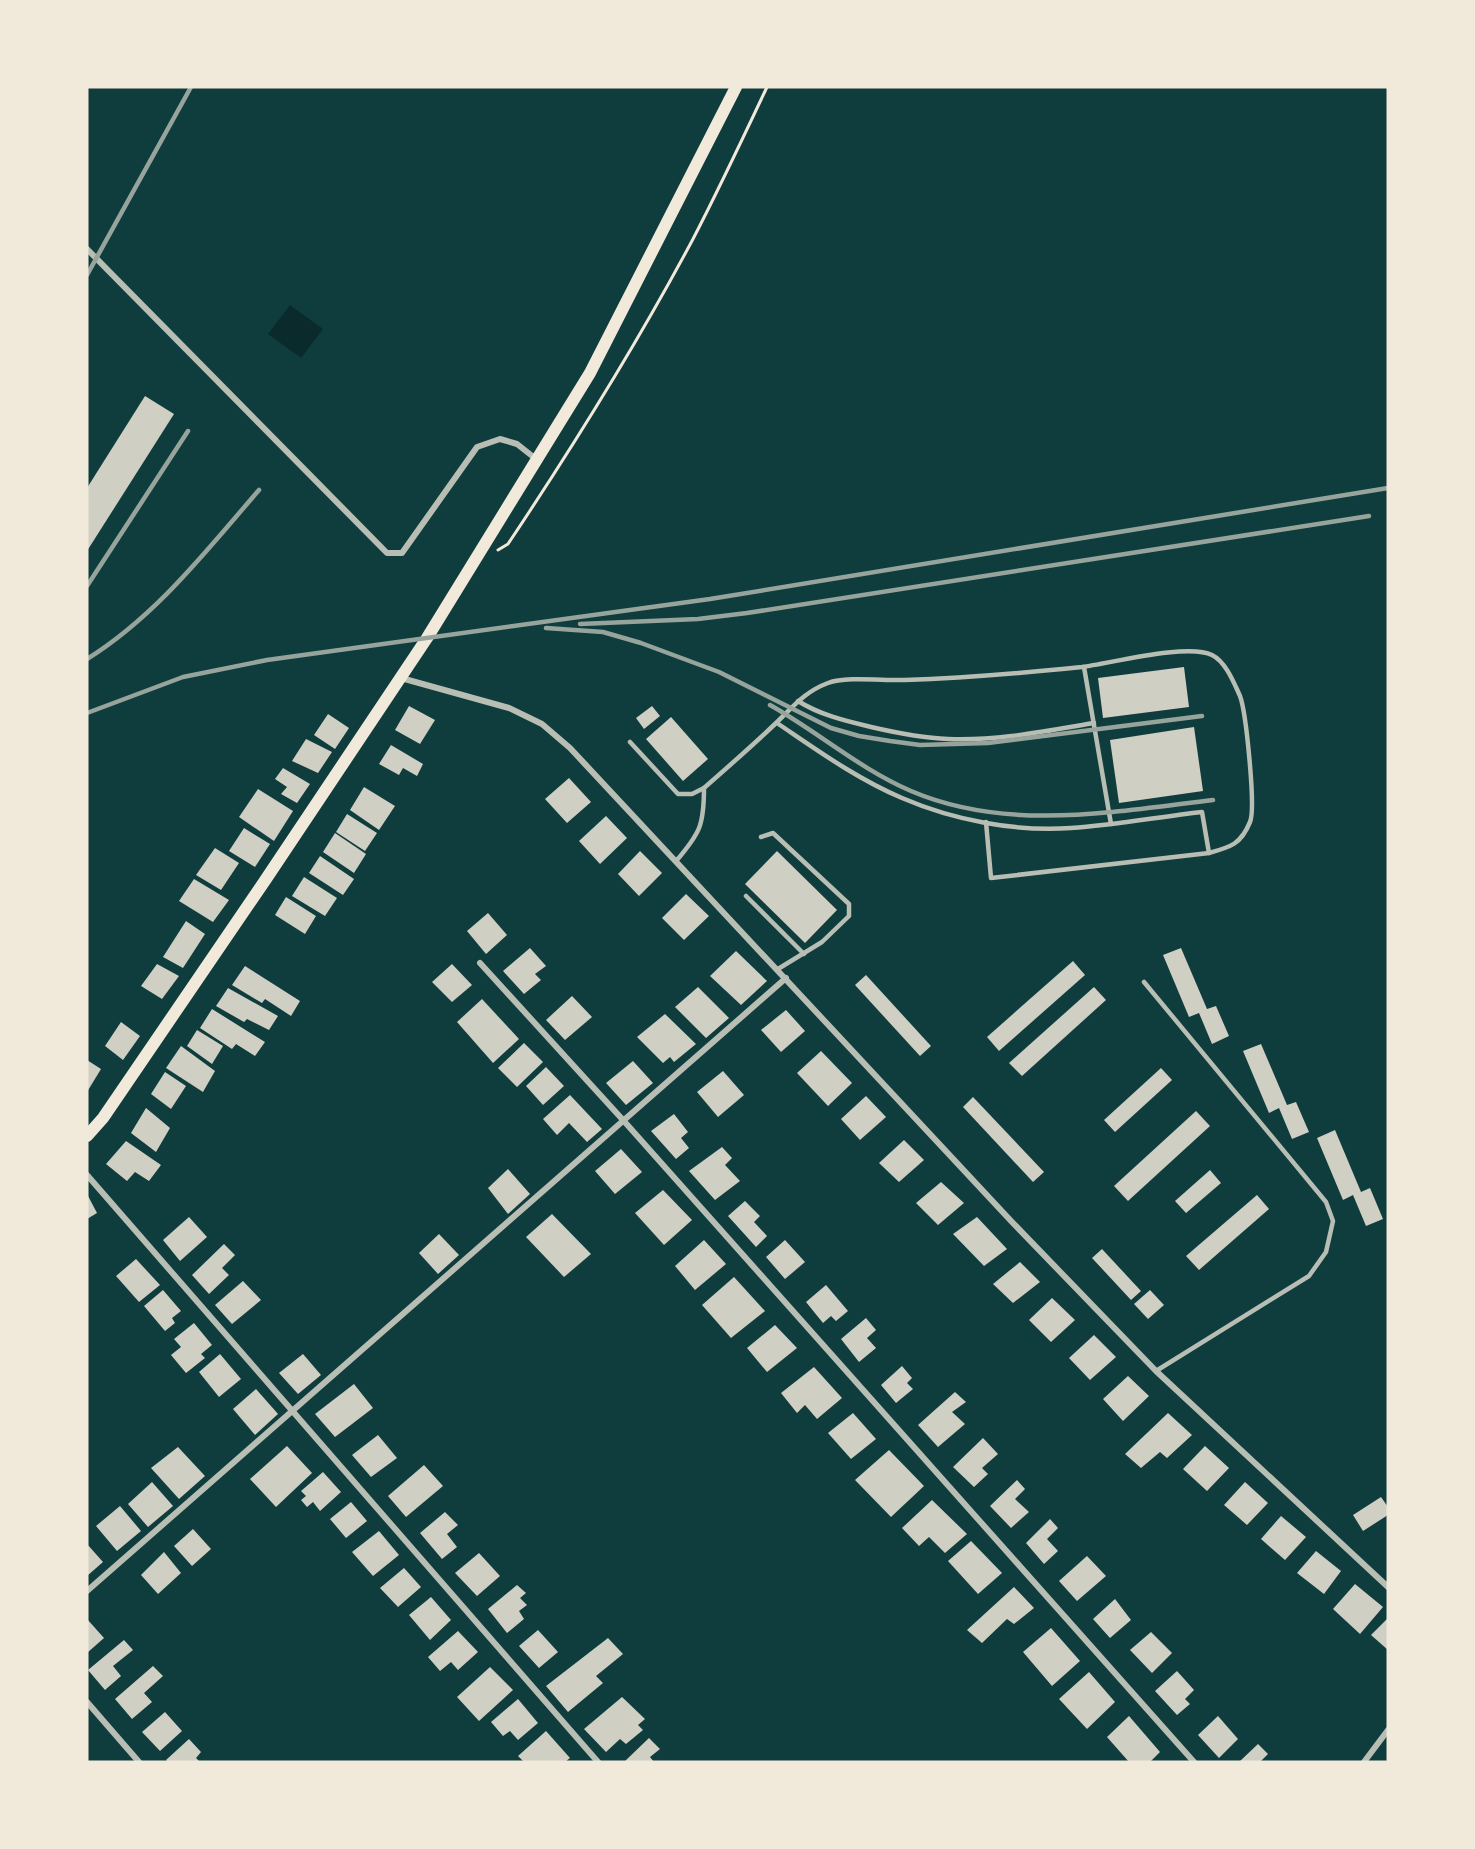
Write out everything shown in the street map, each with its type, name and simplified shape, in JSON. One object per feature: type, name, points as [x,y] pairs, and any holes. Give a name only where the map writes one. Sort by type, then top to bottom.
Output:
[{"type":"main road","points":[[87,1136],[103,1118],[427,638],[590,373],[736,87]]},
{"type":"street","points":[[87,249],[387,553],[402,553],[477,447],[500,439],[517,444],[537,460]]},
{"type":"street","points":[[399,678],[492,702],[519,712],[542,724],[570,748],[1012,1222],[1156,1371],[1388,1587]]},
{"type":"street","points":[[480,963],[623,1120],[1194,1762]]},
{"type":"street","points":[[87,1591],[786,978]]},
{"type":"street","points":[[87,1175],[598,1762]]},
{"type":"street","points":[[87,1702],[139,1762]]},
{"type":"street","points":[[1364,1762],[1388,1730]]},
{"type":"lane","points":[[630,742],[678,794],[692,794],[704,788],[806,694],[830,682],[905,681],[1084,667],[1189,650],[1212,655],[1226,668],[1241,698],[1252,777],[1252,819],[1244,834],[1232,847],[1209,853],[991,878],[986,822]]},
{"type":"lane","points":[[1084,667],[1111,824]]},
{"type":"lane","points":[[798,701],[811,709],[847,721],[909,736],[948,739],[1012,736],[1094,723]]},
{"type":"lane","points":[[777,723],[850,772],[901,798],[942,813],[1012,826],[1069,828],[1202,812],[1209,853]]},
{"type":"lane","points":[[677,861],[696,839],[704,810],[704,788]]},
{"type":"lane","points":[[761,837],[773,833],[849,904],[849,916],[822,942],[778,969]]},
{"type":"lane","points":[[746,896],[804,954]]},
{"type":"lane","points":[[1144,982],[1326,1202],[1333,1221],[1326,1252],[1309,1276],[1156,1371]]},
{"type":"path","points":[[471,566],[508,544],[564,460],[630,352],[694,238],[767,87]]},
{"type":"water","points":[[290,305],[323,329],[301,358],[268,334]]},
{"type":"building","points":[[145,396],[174,414],[87,551],[87,488]]},
{"type":"building","points":[[1184,667],[1189,707],[1103,718],[1098,678]]},
{"type":"building","points":[[409,706],[435,720],[420,744],[395,730]]},
{"type":"building","points":[[652,706],[660,716],[644,729],[636,718]]},
{"type":"building","points":[[328,714],[349,728],[335,749],[314,735]]},
{"type":"building","points":[[671,717],[708,759],[683,781],[646,739]]},
{"type":"building","points":[[1194,727],[1203,791],[1119,803],[1110,740]]},
{"type":"building","points":[[306,739],[332,752],[318,773],[292,761]]},
{"type":"building","points":[[391,745],[423,764],[417,776],[403,768],[399,775],[379,764]]},
{"type":"building","points":[[283,768],[310,784],[297,803],[281,794],[287,787],[275,779]]},
{"type":"building","points":[[569,778],[591,802],[567,823],[545,799]]},
{"type":"building","points":[[364,787],[395,806],[379,830],[350,810]]},
{"type":"building","points":[[258,789],[293,811],[274,841],[239,817]]},
{"type":"building","points":[[347,814],[377,833],[365,851],[336,832]]},
{"type":"building","points":[[606,816],[627,838],[600,864],[579,841]]},
{"type":"building","points":[[244,828],[270,844],[255,867],[229,851]]},
{"type":"building","points":[[335,833],[366,854],[354,873],[323,852]]},
{"type":"building","points":[[215,848],[239,863],[221,890],[196,875]]},
{"type":"building","points":[[640,851],[662,873],[639,896],[618,874]]},
{"type":"building","points":[[777,851],[837,910],[805,943],[745,884]]},
{"type":"building","points":[[320,856],[354,879],[343,895],[309,873]]},
{"type":"building","points":[[304,877],[337,898],[325,916],[292,896]]},
{"type":"building","points":[[194,879],[229,900],[213,922],[179,901]]},
{"type":"building","points":[[686,894],[709,916],[684,940],[662,918]]},
{"type":"building","points":[[286,897],[316,916],[305,934],[275,915]]},
{"type":"building","points":[[488,913],[507,935],[486,954],[467,931]]},
{"type":"building","points":[[186,921],[205,934],[183,968],[163,957]]},
{"type":"building","points":[[530,948],[546,966],[535,974],[541,980],[524,994],[503,971]]},
{"type":"building","points":[[1181,948],[1207,1009],[1216,1006],[1229,1036],[1212,1044],[1199,1013],[1189,1017],[1163,955]]},
{"type":"building","points":[[736,951],[767,981],[741,1005],[710,976]]},
{"type":"building","points":[[1073,961],[1085,975],[999,1051],[987,1037]]},
{"type":"building","points":[[157,964],[179,976],[162,999],[141,986]]},
{"type":"building","points":[[452,964],[472,985],[452,1002],[432,982]]},
{"type":"building","points":[[245,966],[300,1001],[291,1016],[265,999],[262,1003],[232,985]]},
{"type":"building","points":[[866,975],[931,1046],[920,1056],[855,985]]},
{"type":"building","points":[[698,987],[729,1018],[706,1038],[675,1007]]},
{"type":"building","points":[[1094,987],[1106,1000],[1022,1076],[1009,1063]]},
{"type":"building","points":[[228,988],[278,1016],[269,1030],[247,1019],[244,1022],[216,1006]]},
{"type":"building","points":[[572,996],[592,1017],[565,1040],[546,1020]]},
{"type":"building","points":[[482,999],[519,1039],[493,1063],[457,1022]]},
{"type":"building","points":[[212,1009],[265,1042],[255,1056],[236,1044],[232,1049],[200,1028]]},
{"type":"building","points":[[786,1010],[805,1031],[781,1052],[761,1030]]},
{"type":"building","points":[[665,1014],[696,1044],[674,1062],[670,1057],[663,1063],[637,1037]]},
{"type":"building","points":[[121,1022],[140,1036],[123,1060],[105,1046]]},
{"type":"building","points":[[197,1030],[223,1046],[212,1064],[187,1046]]},
{"type":"building","points":[[524,1043],[543,1062],[517,1087],[498,1068]]},
{"type":"building","points":[[1261,1044],[1287,1105],[1296,1102],[1309,1132],[1292,1139],[1279,1108],[1269,1113],[1243,1051]]},
{"type":"building","points":[[181,1046],[215,1071],[203,1092],[166,1068]]},
{"type":"building","points":[[821,1051],[852,1083],[828,1106],[797,1073]]},
{"type":"building","points":[[87,1060],[101,1069],[87,1092]]},
{"type":"building","points":[[633,1061],[653,1083],[626,1105],[606,1083]]},
{"type":"building","points":[[546,1067],[564,1086],[543,1105],[526,1086]]},
{"type":"building","points":[[1161,1068],[1172,1080],[1115,1132],[1104,1120]]},
{"type":"building","points":[[723,1071],[744,1095],[718,1117],[697,1092]]},
{"type":"building","points":[[165,1072],[186,1086],[171,1109],[151,1094]]},
{"type":"building","points":[[570,1095],[602,1129],[587,1142],[569,1123],[557,1135],[543,1119]]},
{"type":"building","points":[[866,1096],[886,1117],[860,1140],[841,1119]]},
{"type":"building","points":[[973,1097],[1044,1172],[1033,1182],[963,1107]]},
{"type":"building","points":[[146,1108],[170,1128],[156,1152],[131,1133]]},
{"type":"building","points":[[1196,1111],[1210,1126],[1128,1201],[1114,1186]]},
{"type":"building","points":[[674,1114],[688,1132],[681,1138],[689,1148],[676,1159],[651,1131]]},
{"type":"building","points":[[1335,1130],[1361,1192],[1370,1188],[1383,1219],[1366,1226],[1353,1195],[1343,1200],[1317,1138]]},
{"type":"building","points":[[904,1140],[924,1160],[899,1182],[879,1163]]},
{"type":"building","points":[[126,1141],[161,1165],[149,1181],[135,1172],[127,1181],[106,1164]]},
{"type":"building","points":[[722,1147],[732,1158],[725,1165],[740,1181],[715,1200],[689,1171]]},
{"type":"building","points":[[621,1149],[642,1172],[615,1194],[595,1171]]},
{"type":"building","points":[[508,1169],[530,1194],[508,1214],[488,1188]]},
{"type":"building","points":[[1210,1170],[1221,1183],[1186,1213],[1175,1201]]},
{"type":"building","points":[[941,1182],[964,1203],[938,1225],[916,1203]]},
{"type":"building","points":[[663,1190],[692,1220],[664,1245],[635,1213]]},
{"type":"building","points":[[87,1194],[97,1213],[87,1219]]},
{"type":"building","points":[[1257,1195],[1269,1209],[1199,1270],[1186,1256]]},
{"type":"building","points":[[745,1201],[760,1216],[754,1222],[767,1236],[756,1247],[728,1216]]},
{"type":"building","points":[[552,1214],[591,1254],[564,1277],[526,1237]]},
{"type":"building","points":[[189,1217],[207,1237],[180,1261],[163,1240]]},
{"type":"building","points":[[977,1217],[1007,1249],[984,1266],[953,1234]]},
{"type":"building","points":[[439,1234],[459,1255],[438,1274],[419,1253]]},
{"type":"building","points":[[704,1240],[726,1264],[695,1290],[675,1266]]},
{"type":"building","points":[[785,1240],[805,1262],[785,1279],[766,1257]]},
{"type":"building","points":[[224,1244],[235,1255],[222,1268],[229,1275],[209,1294],[192,1275]]},
{"type":"building","points":[[1102,1249],[1141,1291],[1131,1300],[1092,1258]]},
{"type":"building","points":[[136,1259],[160,1285],[139,1302],[116,1276]]},
{"type":"building","points":[[1020,1262],[1040,1282],[1013,1303],[993,1284]]},
{"type":"building","points":[[734,1277],[765,1311],[731,1338],[702,1305]]},
{"type":"building","points":[[243,1281],[261,1300],[232,1324],[215,1305]]},
{"type":"building","points":[[826,1285],[848,1311],[836,1321],[831,1316],[823,1323],[806,1302]]},
{"type":"building","points":[[163,1290],[181,1311],[172,1318],[175,1323],[165,1331],[144,1306]]},
{"type":"building","points":[[1150,1290],[1164,1305],[1148,1319],[1134,1304]]},
{"type":"building","points":[[1052,1298],[1075,1320],[1051,1342],[1029,1320]]},
{"type":"building","points":[[866,1318],[876,1330],[867,1338],[876,1348],[859,1362],[841,1339]]},
{"type":"building","points":[[194,1323],[212,1345],[201,1354],[205,1358],[186,1373],[171,1355],[181,1347],[174,1339]]},
{"type":"building","points":[[775,1325],[797,1348],[767,1372],[747,1348]]},
{"type":"building","points":[[1094,1335],[1116,1357],[1090,1380],[1069,1358]]},
{"type":"building","points":[[220,1354],[241,1379],[219,1397],[199,1372]]},
{"type":"building","points":[[303,1354],[321,1375],[298,1394],[279,1373]]},
{"type":"building","points":[[902,1366],[912,1378],[907,1383],[913,1389],[896,1403],[881,1385]]},
{"type":"building","points":[[814,1367],[842,1398],[817,1419],[805,1405],[797,1413],[781,1393]]},
{"type":"building","points":[[1128,1376],[1149,1396],[1123,1421],[1103,1399]]},
{"type":"building","points":[[354,1384],[373,1408],[335,1437],[315,1414]]},
{"type":"building","points":[[256,1389],[278,1414],[255,1435],[233,1409]]},
{"type":"building","points":[[955,1392],[966,1402],[952,1412],[965,1424],[938,1447],[918,1425]]},
{"type":"building","points":[[853,1413],[876,1439],[851,1459],[828,1433]]},
{"type":"building","points":[[1168,1413],[1192,1435],[1167,1458],[1160,1452],[1141,1468],[1125,1454]]},
{"type":"building","points":[[378,1435],[397,1458],[371,1477],[352,1455]]},
{"type":"building","points":[[983,1438],[998,1454],[982,1468],[988,1474],[974,1487],[953,1467]]},
{"type":"building","points":[[287,1446],[312,1473],[276,1507],[250,1479]]},
{"type":"building","points":[[1205,1446],[1229,1468],[1207,1491],[1183,1469]]},
{"type":"building","points":[[178,1447],[205,1476],[179,1499],[151,1468]]},
{"type":"building","points":[[889,1450],[924,1486],[891,1517],[855,1480]]},
{"type":"building","points":[[424,1465],[443,1486],[406,1517],[388,1496]]},
{"type":"building","points":[[323,1472],[341,1492],[320,1511],[313,1502],[307,1507],[301,1500],[306,1496],[301,1491]]},
{"type":"building","points":[[1017,1480],[1025,1489],[1015,1499],[1029,1512],[1011,1528],[990,1506]]},
{"type":"building","points":[[152,1482],[173,1506],[148,1527],[128,1504]]},
{"type":"building","points":[[1245,1482],[1268,1503],[1247,1525],[1224,1505]]},
{"type":"building","points":[[1381,1497],[1388,1507],[1388,1515],[1363,1531],[1353,1515]]},
{"type":"building","points":[[932,1500],[967,1534],[945,1553],[929,1537],[919,1546],[902,1528]]},
{"type":"building","points":[[351,1502],[367,1521],[346,1538],[330,1519]]},
{"type":"building","points":[[120,1506],[141,1531],[117,1551],[96,1526]]},
{"type":"building","points":[[445,1512],[458,1525],[447,1534],[457,1547],[442,1559],[420,1533]]},
{"type":"building","points":[[1281,1516],[1306,1537],[1285,1560],[1261,1539]]},
{"type":"building","points":[[1050,1519],[1058,1528],[1047,1539],[1058,1551],[1044,1564],[1026,1543]]},
{"type":"building","points":[[193,1529],[211,1549],[192,1566],[174,1546]]},
{"type":"building","points":[[379,1531],[399,1555],[373,1576],[352,1552]]},
{"type":"building","points":[[971,1541],[1002,1573],[978,1594],[948,1561]]},
{"type":"building","points":[[87,1544],[103,1562],[87,1576]]},
{"type":"building","points":[[1316,1551],[1341,1571],[1324,1594],[1297,1573]]},
{"type":"building","points":[[164,1552],[181,1573],[158,1594],[141,1575]]},
{"type":"building","points":[[479,1553],[500,1576],[477,1596],[455,1573]]},
{"type":"building","points":[[1087,1556],[1106,1576],[1077,1601],[1059,1581]]},
{"type":"building","points":[[404,1568],[421,1587],[398,1607],[380,1588]]},
{"type":"building","points":[[1355,1584],[1383,1607],[1360,1634],[1333,1609]]},
{"type":"building","points":[[517,1585],[526,1593],[520,1598],[527,1605],[519,1611],[524,1619],[507,1633],[488,1609]]},
{"type":"building","points":[[1014,1587],[1034,1608],[1014,1624],[1007,1619],[982,1643],[967,1630]]},
{"type":"building","points":[[431,1597],[451,1620],[430,1640],[409,1615]]},
{"type":"building","points":[[1115,1599],[1131,1620],[1110,1638],[1093,1619]]},
{"type":"building","points":[[1388,1618],[1388,1650],[1371,1635]]},
{"type":"building","points":[[87,1619],[104,1638],[87,1653]]},
{"type":"building","points":[[1051,1628],[1080,1661],[1052,1686],[1023,1652]]},
{"type":"building","points":[[538,1630],[558,1652],[539,1668],[519,1646]]},
{"type":"building","points":[[458,1631],[478,1652],[458,1670],[451,1662],[440,1671],[428,1657]]},
{"type":"building","points":[[1151,1632],[1172,1653],[1152,1673],[1130,1650]]},
{"type":"building","points":[[608,1638],[623,1654],[596,1676],[603,1683],[568,1712],[546,1686]]},
{"type":"building","points":[[124,1640],[133,1650],[113,1666],[121,1676],[105,1690],[88,1670]]},
{"type":"building","points":[[153,1666],[163,1676],[144,1693],[152,1702],[132,1719],[115,1699]]},
{"type":"building","points":[[490,1667],[513,1690],[479,1721],[457,1697]]},
{"type":"building","points":[[1177,1671],[1194,1690],[1185,1699],[1190,1704],[1177,1715],[1155,1691]]},
{"type":"building","points":[[1089,1672],[1115,1702],[1087,1729],[1059,1699]]},
{"type":"building","points":[[622,1697],[645,1719],[638,1725],[643,1730],[626,1744],[620,1739],[606,1752],[584,1729]]},
{"type":"building","points":[[518,1699],[538,1723],[518,1740],[510,1731],[503,1736],[491,1722]]},
{"type":"building","points":[[165,1712],[182,1731],[160,1751],[142,1732]]},
{"type":"building","points":[[1129,1716],[1160,1752],[1150,1762],[1129,1762],[1107,1737]]},
{"type":"building","points":[[1218,1716],[1238,1739],[1219,1758],[1198,1735]]},
{"type":"building","points":[[546,1731],[570,1758],[565,1762],[524,1762],[518,1756]]},
{"type":"building","points":[[649,1738],[660,1749],[650,1757],[654,1762],[624,1762]]},
{"type":"building","points":[[189,1739],[201,1752],[196,1758],[200,1762],[168,1762],[166,1760]]},
{"type":"building","points":[[1258,1744],[1268,1754],[1260,1762],[1239,1762]]},
{"type":"railway","points":[[87,275],[191,87]]},
{"type":"railway","points":[[87,586],[188,431]]},
{"type":"railway","points":[[87,713],[183,677],[267,660],[710,599],[1388,488]]},
{"type":"railway","points":[[87,659],[112,642],[158,603],[259,490]]},
{"type":"railway","points":[[580,624],[698,619],[747,613],[1369,516]]},
{"type":"railway","points":[[546,628],[603,632],[641,643],[719,672],[831,728],[890,741],[920,745],[988,743],[1202,716]]},
{"type":"railway","points":[[770,705],[874,772],[911,791],[947,804],[1022,815],[1061,815],[1213,800]]}]
